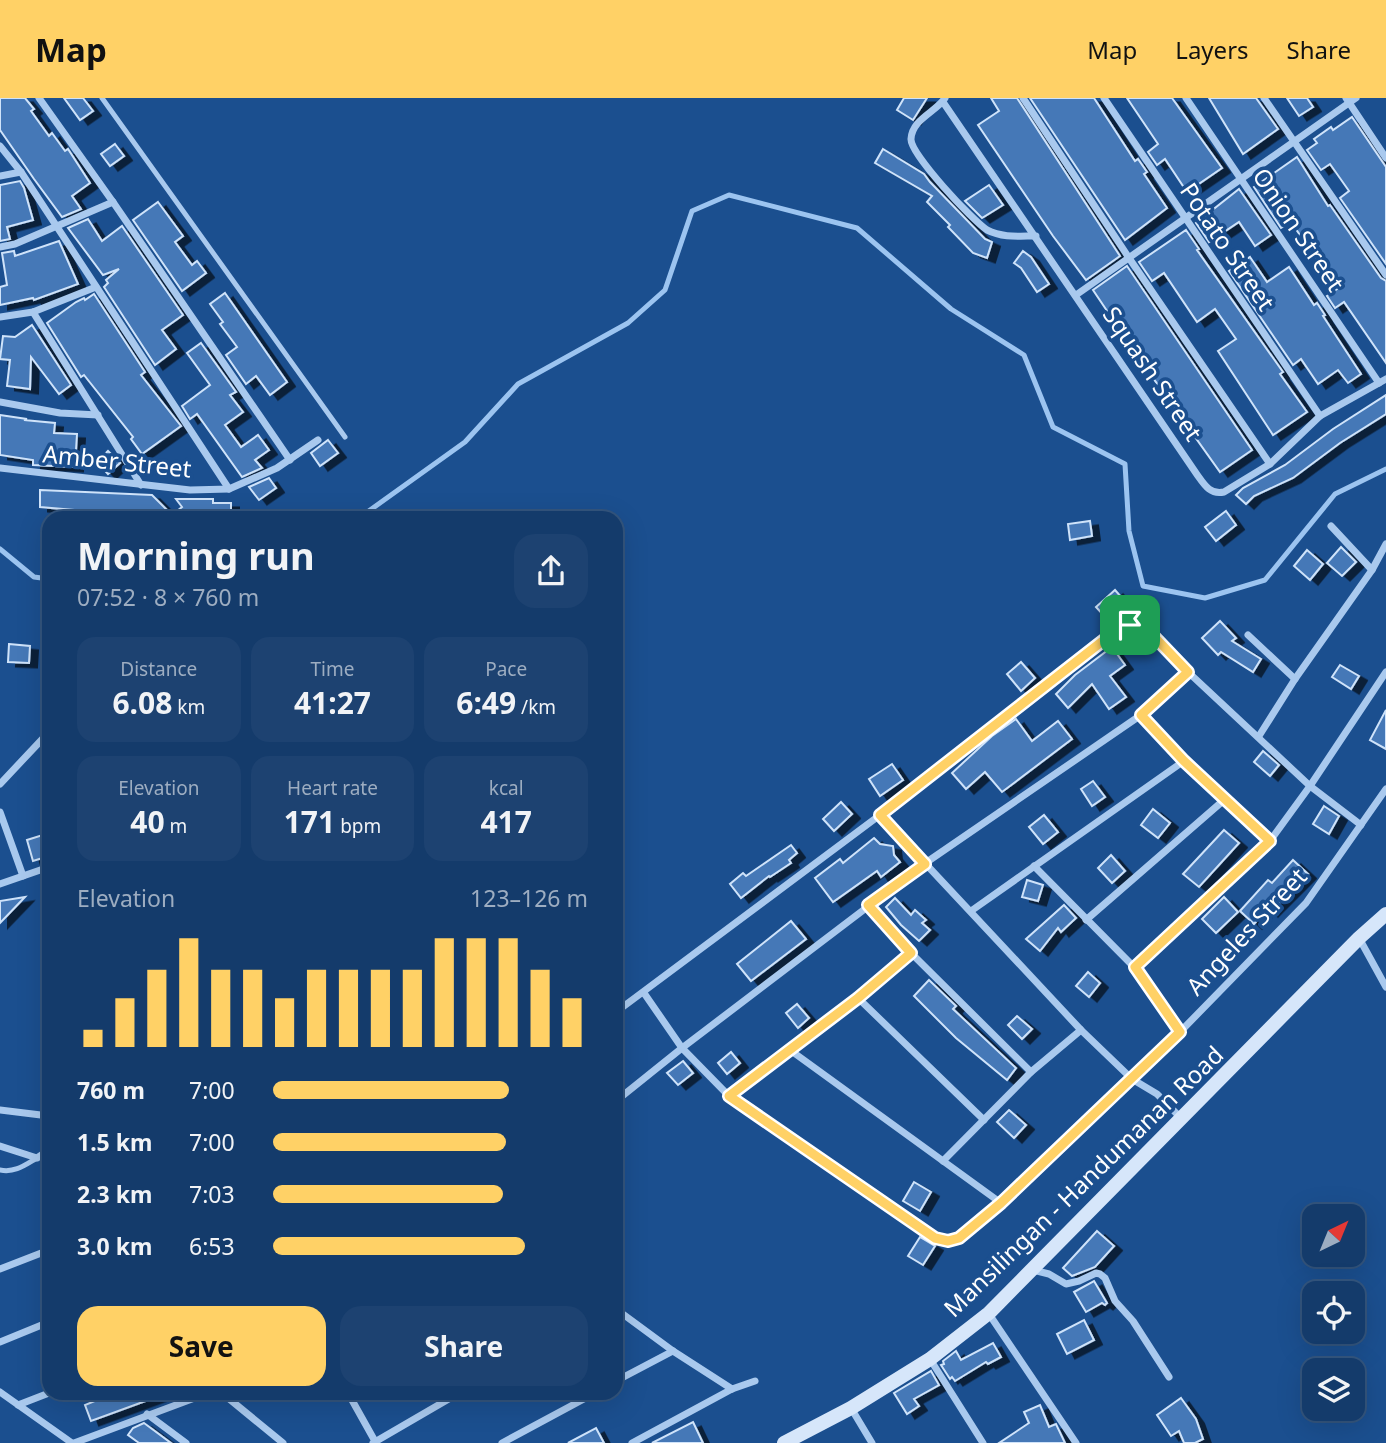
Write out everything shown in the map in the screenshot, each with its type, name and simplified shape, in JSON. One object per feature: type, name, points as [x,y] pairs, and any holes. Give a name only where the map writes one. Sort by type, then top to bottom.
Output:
[{"type":"street","points":[[39,98],[290,460]]},
{"type":"street","points":[[1023,98],[1270,464]]},
{"type":"street","name":"Potato Street","points":[[1104,98],[1320,416]]},
{"type":"street","name":"Onion Street","points":[[1186,98],[1382,381]]},
{"type":"street","points":[[1264,98],[1386,275]]},
{"type":"street","points":[[1076,295],[1294,142],[1350,99],[1386,158]]},
{"type":"street","points":[[944,100],[919,122],[911,136],[912,148],[970,215],[986,229],[1003,236],[1036,236]]},
{"type":"street","name":"Squash Street","points":[[944,100],[1210,491],[1218,494],[1224,492],[1270,464],[1320,416],[1382,381]]},
{"type":"street","points":[[0,146],[21,172],[229,489],[290,460],[318,440]]},
{"type":"street","points":[[0,176],[21,172]]},
{"type":"street","points":[[0,247],[15,244],[113,202]]},
{"type":"street","points":[[0,317],[33,312],[96,286]]},
{"type":"street","points":[[33,312],[142,485]]},
{"type":"street","points":[[0,402],[60,413],[98,415]]},
{"type":"street","name":"Amber Street","points":[[0,468],[190,490],[229,489]]},
{"type":"street","points":[[1331,526],[1371,570]]},
{"type":"street","points":[[1259,736],[1386,544]]},
{"type":"street","points":[[623,1007],[880,815],[1118,629],[1130,625],[1144,626],[1188,672],[1310,786],[1361,825]]},
{"type":"street","points":[[1248,635],[1295,679]]},
{"type":"street","points":[[623,1095],[868,905],[1141,715],[1188,672]]},
{"type":"street","points":[[1135,967],[1270,841],[1386,672]]},
{"type":"street","points":[[1141,715],[1184,761],[1270,841]]},
{"type":"street","points":[[0,784],[42,739]]},
{"type":"street","points":[[971,911],[1184,761]]},
{"type":"street","name":"Angeles Street","points":[[644,993],[682,1048],[729,1096],[935,1238],[948,1241],[959,1238],[1001,1203],[1132,1079],[1306,903],[1386,789]]},
{"type":"street","points":[[1086,920],[1224,800]]},
{"type":"street","points":[[0,812],[23,876]]},
{"type":"street","points":[[880,815],[1081,1030],[1132,1079],[1157,1094],[1183,1119]]},
{"type":"street","points":[[1034,866],[1135,967],[1180,1032]]},
{"type":"street","points":[[0,884],[42,869]]},
{"type":"street","points":[[868,905],[911,953],[1031,1072]]},
{"type":"street","name":"Mansilingan - Handumanan Road","points":[[784,1443],[851,1408],[930,1359],[989,1313],[1359,938],[1386,915]]},
{"type":"street","points":[[1359,938],[1386,987]]},
{"type":"street","points":[[729,1096],[858,998],[911,953]]},
{"type":"street","points":[[858,998],[984,1119]]},
{"type":"street","points":[[943,1161],[1031,1072],[1081,1030]]},
{"type":"street","points":[[790,1050],[1001,1203]]},
{"type":"street","points":[[0,1110],[42,1115]]},
{"type":"street","points":[[0,1146],[37,1157],[42,1154]]},
{"type":"street","points":[[0,1269],[42,1253]]},
{"type":"street","points":[[1033,1270],[1049,1274],[1066,1284],[1079,1282],[1096,1273],[1101,1274],[1115,1301],[1133,1321],[1169,1377]]},
{"type":"street","points":[[989,1313],[1076,1443]]},
{"type":"street","points":[[623,1315],[732,1389]]},
{"type":"street","points":[[0,1342],[42,1325]]},
{"type":"street","points":[[623,1377],[673,1351]]},
{"type":"street","points":[[930,1359],[983,1443]]},
{"type":"street","points":[[632,1443],[732,1389],[755,1381]]},
{"type":"street","points":[[0,1392],[73,1443],[189,1400]]},
{"type":"street","points":[[18,1405],[42,1396]]},
{"type":"street","points":[[231,1400],[283,1443]]},
{"type":"street","points":[[352,1400],[375,1443],[447,1400]]},
{"type":"street","points":[[502,1443],[582,1400]]},
{"type":"street","points":[[851,1408],[872,1443]]},
{"type":"street","points":[[147,1415],[186,1443]]},
{"type":"lane","points":[[102,98],[345,437]]},
{"type":"lane","points":[[0,1170],[8,1172],[21,1168],[37,1157]]},
{"type":"building","points":[[0,98],[25,98],[49,136],[52,133],[65,151],[68,149],[90,183],[72,196],[81,209],[62,217],[34,179],[0,130]]},
{"type":"building","points":[[64,98],[83,98],[93,111],[80,120]]},
{"type":"building","points":[[904,98],[927,98],[913,120],[897,110]]},
{"type":"building","points":[[991,98],[1017,98],[1120,256],[1086,280],[978,125],[999,111]]},
{"type":"building","points":[[1030,98],[1094,98],[1135,161],[1138,159],[1147,172],[1144,174],[1167,208],[1125,240]]},
{"type":"building","points":[[1127,98],[1172,98],[1222,168],[1187,192],[1165,159],[1157,165],[1148,152],[1158,144]]},
{"type":"building","points":[[1209,98],[1256,98],[1278,129],[1243,154]]},
{"type":"building","points":[[1287,98],[1307,98],[1313,107],[1299,116]]},
{"type":"building","points":[[1352,117],[1386,167],[1386,264],[1340,198],[1349,191],[1330,164],[1321,170],[1307,150],[1317,143],[1314,139]]},
{"type":"building","points":[[115,144],[124,156],[110,166],[101,154]]},
{"type":"building","points":[[883,149],[924,174],[985,239],[992,242],[987,258],[973,253],[948,227],[950,225],[927,202],[932,196],[875,163]]},
{"type":"building","points":[[1297,157],[1328,206],[1330,205],[1381,278],[1386,281],[1386,363],[1344,302],[1335,308],[1327,296],[1337,289],[1291,222],[1281,228],[1254,187]]},
{"type":"building","points":[[20,181],[33,220],[7,227],[10,239],[0,241],[0,185]]},
{"type":"building","points":[[989,185],[1003,205],[982,218],[965,201]]},
{"type":"building","points":[[1239,189],[1271,235],[1255,246],[1239,222],[1209,242],[1196,223]]},
{"type":"building","points":[[158,202],[183,236],[175,242],[192,265],[197,261],[206,273],[182,291],[133,220]]},
{"type":"building","points":[[88,219],[102,241],[122,226],[183,315],[162,330],[176,349],[155,365],[104,287],[108,283],[106,280],[119,269],[103,275],[68,228]]},
{"type":"building","points":[[1186,230],[1199,249],[1197,250],[1283,372],[1280,374],[1307,412],[1273,435],[1218,351],[1236,339],[1215,309],[1197,322],[1164,273],[1152,281],[1139,262]]},
{"type":"building","points":[[59,241],[78,284],[34,300],[33,298],[0,305],[0,287],[7,285],[2,253],[14,251],[15,256]]},
{"type":"building","points":[[1023,251],[1031,257],[1049,284],[1037,292],[1021,268],[1014,263]]},
{"type":"building","points":[[1250,257],[1267,282],[1289,267],[1314,305],[1317,303],[1361,374],[1348,383],[1338,370],[1318,384],[1301,359],[1293,365],[1229,271]]},
{"type":"building","points":[[1127,266],[1252,450],[1220,472],[1143,364],[1140,365],[1131,352],[1134,351],[1093,290]]},
{"type":"building","points":[[225,293],[287,382],[270,395],[256,376],[246,384],[226,355],[237,347],[220,324],[223,322],[210,304]]},
{"type":"building","points":[[94,294],[145,372],[141,375],[181,426],[142,454],[131,439],[133,437],[84,375],[81,377],[47,323],[76,302]]},
{"type":"building","points":[[32,325],[71,385],[59,394],[31,357],[30,389],[7,386],[10,360],[0,359],[3,336],[15,337]]},
{"type":"building","points":[[201,343],[236,392],[230,395],[243,412],[225,425],[241,447],[258,435],[269,450],[255,460],[262,468],[242,477],[197,414],[190,419],[182,406],[210,385],[187,353]]},
{"type":"building","points":[[1386,395],[1386,414],[1340,443],[1293,478],[1254,496],[1246,504],[1236,495],[1243,488],[1285,465],[1333,429]]},
{"type":"building","points":[[0,415],[55,423],[54,433],[77,434],[75,467],[33,465],[33,460],[0,455]]},
{"type":"building","points":[[328,440],[338,453],[320,466],[311,453]]},
{"type":"building","points":[[108,451],[120,463],[108,474],[97,462]]},
{"type":"building","points":[[269,478],[276,488],[259,500],[249,487]]},
{"type":"building","points":[[40,490],[152,495],[168,511],[86,511],[40,507]]},
{"type":"building","points":[[176,499],[213,499],[213,503],[231,503],[231,511],[177,511],[182,507]]},
{"type":"building","points":[[1226,511],[1236,525],[1216,541],[1205,527]]},
{"type":"building","points":[[1090,521],[1092,536],[1070,540],[1068,524]]},
{"type":"building","points":[[1341,547],[1356,562],[1342,576],[1327,563]]},
{"type":"building","points":[[1307,550],[1323,564],[1310,580],[1294,566]]},
{"type":"building","points":[[1115,590],[1129,606],[1112,620],[1108,616],[1106,618],[1096,607]]},
{"type":"building","points":[[1220,621],[1236,638],[1232,641],[1261,659],[1253,672],[1221,652],[1218,655],[1202,638]]},
{"type":"building","points":[[9,644],[30,646],[29,663],[8,662]]},
{"type":"building","points":[[1112,647],[1125,665],[1110,676],[1126,697],[1109,709],[1092,684],[1068,708],[1056,694],[1075,675]]},
{"type":"building","points":[[1021,662],[1035,678],[1021,691],[1007,674]]},
{"type":"building","points":[[1340,665],[1359,676],[1351,689],[1332,677]]},
{"type":"building","points":[[1386,710],[1386,749],[1370,740]]},
{"type":"building","points":[[1016,719],[1032,741],[1058,721],[1072,739],[1002,792],[985,772],[966,789],[952,773],[992,736]]},
{"type":"building","points":[[1263,751],[1279,765],[1270,776],[1254,762]]},
{"type":"building","points":[[892,764],[903,780],[880,796],[869,779]]},
{"type":"building","points":[[1093,781],[1105,797],[1092,806],[1081,789]]},
{"type":"building","points":[[841,802],[852,814],[834,831],[823,819]]},
{"type":"building","points":[[1324,806],[1339,816],[1329,834],[1313,824]]},
{"type":"building","points":[[1153,809],[1170,823],[1158,838],[1141,825]]},
{"type":"building","points":[[1044,815],[1058,832],[1043,844],[1029,827]]},
{"type":"building","points":[[1224,830],[1239,843],[1199,887],[1183,874]]},
{"type":"building","points":[[42,835],[42,858],[33,861],[27,840]]},
{"type":"building","points":[[874,838],[880,844],[893,846],[894,855],[900,862],[881,877],[877,871],[833,902],[815,878],[840,859],[843,863]]},
{"type":"building","points":[[791,845],[797,853],[789,860],[791,863],[741,898],[730,884],[743,873],[746,876]]},
{"type":"building","points":[[1111,855],[1125,871],[1112,883],[1098,868]]},
{"type":"building","points":[[1293,860],[1308,874],[1270,912],[1267,909],[1254,924],[1240,911],[1268,880],[1272,883]]},
{"type":"building","points":[[1027,880],[1043,885],[1038,901],[1022,897]]},
{"type":"building","points":[[25,897],[0,923],[0,901]]},
{"type":"building","points":[[1224,897],[1238,912],[1216,933],[1202,919]]},
{"type":"building","points":[[895,898],[911,915],[915,910],[926,920],[922,923],[930,930],[919,941],[886,907]]},
{"type":"building","points":[[1064,905],[1076,918],[1061,932],[1058,928],[1040,951],[1026,939]]},
{"type":"building","points":[[791,921],[806,939],[751,981],[737,964]]},
{"type":"building","points":[[1088,972],[1100,983],[1089,997],[1076,986]]},
{"type":"building","points":[[929,980],[956,1006],[953,1009],[1016,1068],[1007,1080],[956,1038],[914,996]]},
{"type":"building","points":[[797,1004],[809,1018],[798,1028],[786,1013]]},
{"type":"building","points":[[1017,1016],[1032,1029],[1022,1039],[1008,1025]]},
{"type":"building","points":[[731,1052],[740,1063],[727,1074],[718,1063]]},
{"type":"building","points":[[683,1061],[693,1073],[678,1085],[667,1073]]},
{"type":"building","points":[[1009,1110],[1026,1125],[1014,1138],[997,1122]]},
{"type":"building","points":[[914,1182],[931,1192],[920,1211],[903,1201]]},
{"type":"building","points":[[1097,1231],[1114,1246],[1095,1267],[1072,1276],[1063,1268]]},
{"type":"building","points":[[920,1237],[935,1246],[923,1265],[908,1256]]},
{"type":"building","points":[[1094,1281],[1107,1303],[1086,1312],[1074,1292]]},
{"type":"building","points":[[1084,1320],[1094,1340],[1067,1354],[1057,1334]]},
{"type":"building","points":[[993,1343],[1001,1357],[988,1364],[986,1362],[955,1381],[952,1377],[950,1379],[941,1365],[956,1351],[961,1360]]},
{"type":"building","points":[[931,1371],[939,1385],[914,1399],[919,1406],[907,1414],[894,1393]]},
{"type":"building","points":[[1181,1398],[1196,1419],[1203,1439],[1195,1443],[1184,1443],[1179,1431],[1171,1436],[1157,1415]]},
{"type":"building","points":[[97,1400],[148,1400],[91,1421],[85,1405]]},
{"type":"building","points":[[1040,1405],[1049,1427],[1056,1424],[1065,1443],[999,1443],[1029,1423],[1024,1412]]},
{"type":"building","points":[[693,1422],[703,1443],[652,1443]]},
{"type":"building","points":[[144,1423],[171,1443],[139,1443],[128,1435],[133,1428]]},
{"type":"building","points":[[596,1428],[604,1443],[568,1443]]},
{"type":"waterway","points":[[369,511],[465,442],[518,384],[628,323],[665,290],[692,211],[729,195],[857,228],[951,309],[1024,355],[1053,427],[1125,464],[1129,531],[1143,586],[1205,598],[1265,580],[1335,494],[1386,469]]},
{"type":"waterway","points":[[0,549],[34,577],[42,578]]},
{"type":"route","points":[[1130,625],[1144,626],[1188,672],[1141,715],[1184,761],[1270,841],[1135,967],[1180,1032],[1001,1203],[959,1238],[948,1241],[935,1238],[729,1096],[858,998],[911,953],[868,905],[925,864],[880,815],[1118,629],[1130,625]]}]
